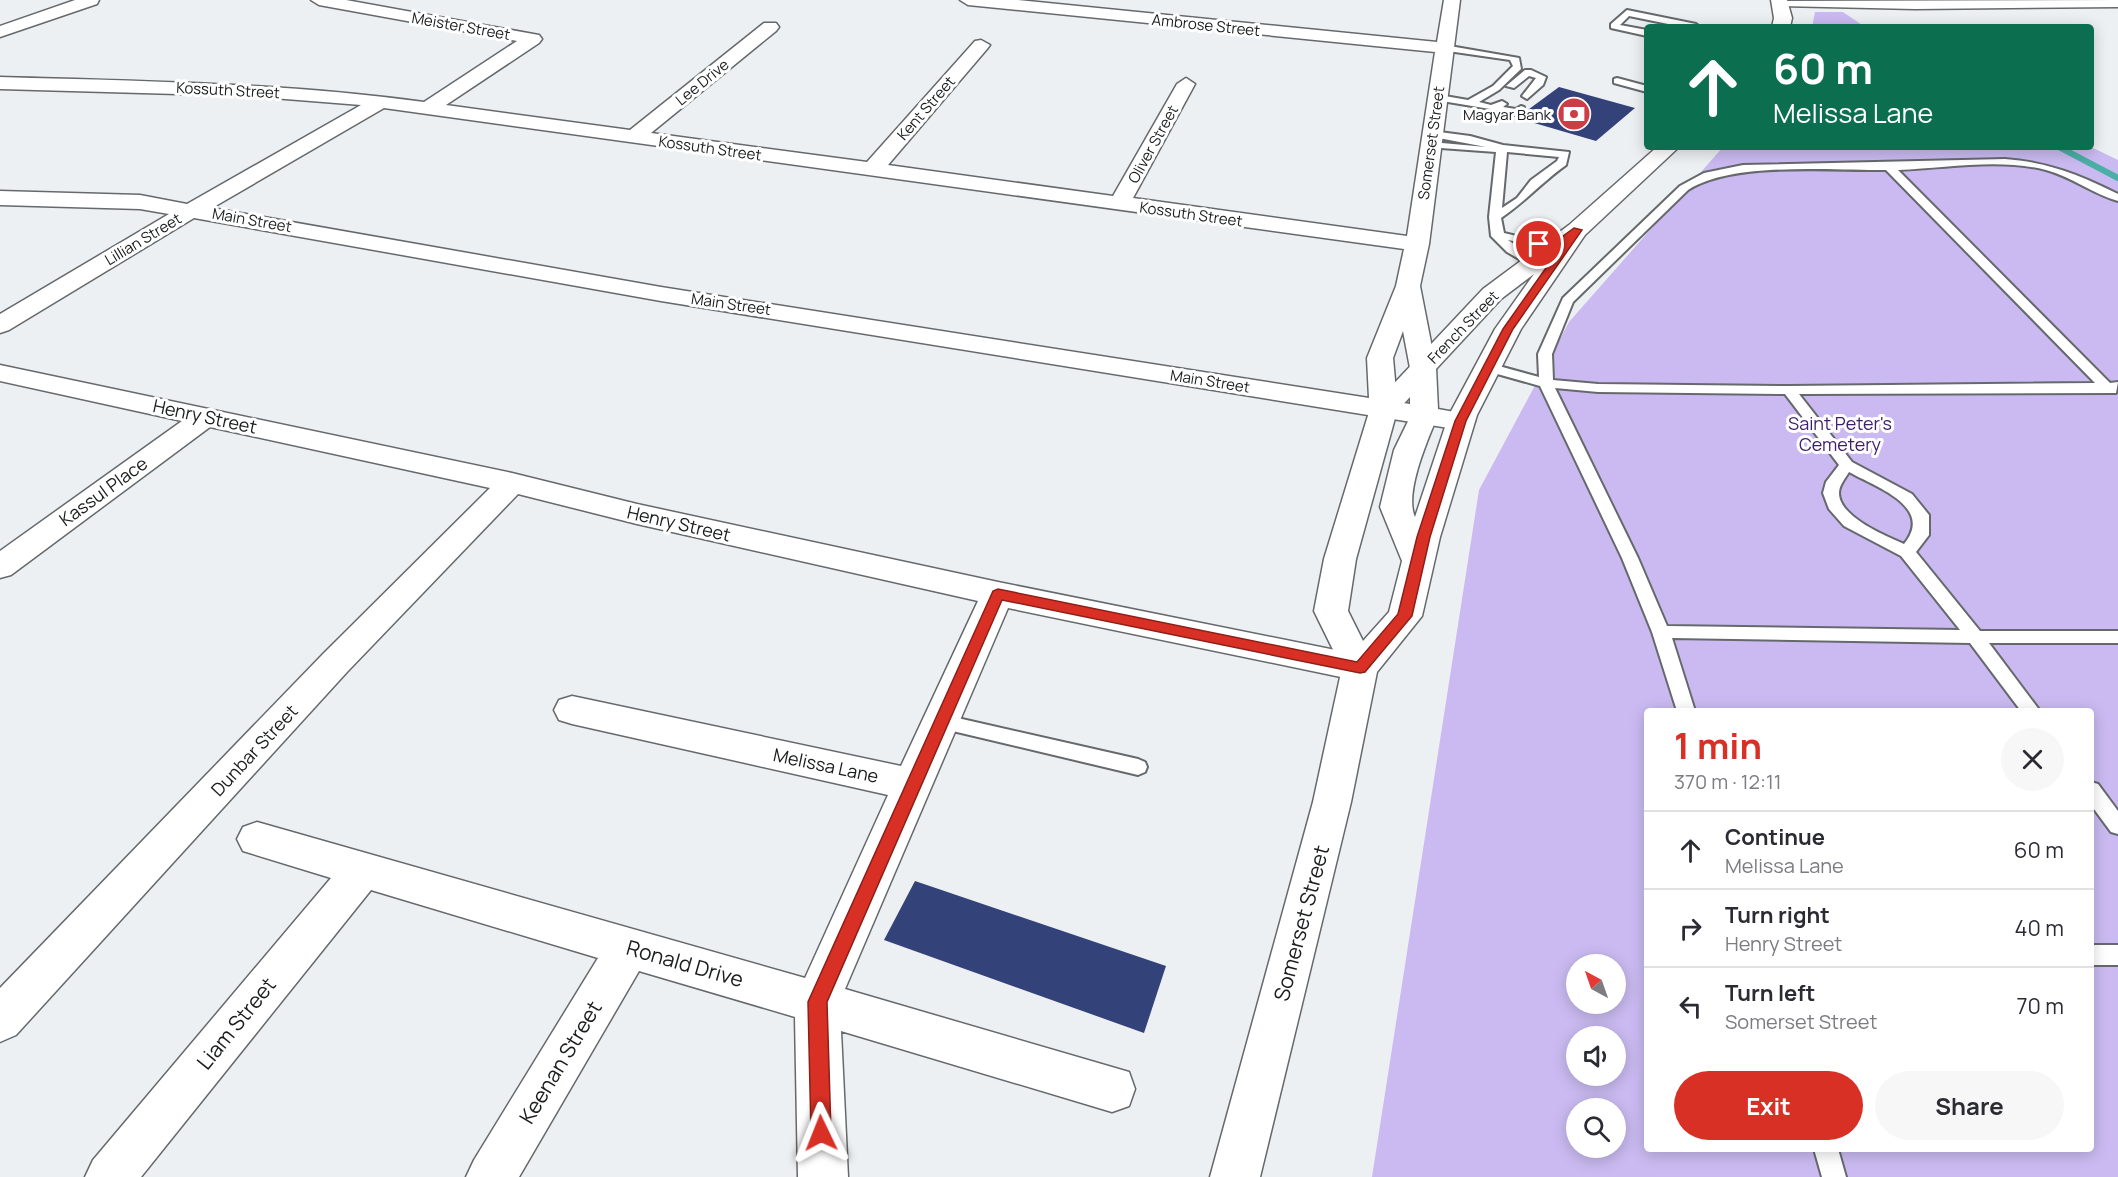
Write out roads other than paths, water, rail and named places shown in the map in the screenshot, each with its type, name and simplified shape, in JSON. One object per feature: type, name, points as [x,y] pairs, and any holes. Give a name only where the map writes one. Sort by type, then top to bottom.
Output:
[{"type":"street","points":[[0,32],[91,0]]},
{"type":"street","name":"Meister Street","points":[[319,0],[533,39],[428,108]]},
{"type":"street","name":"Ambrose Street","points":[[968,0],[1444,48]]},
{"type":"street","name":"Somerset Street","points":[[1360,668],[1331,611],[1340,559],[1384,409],[1380,358],[1408,286],[1417,244],[1452,0]]},
{"type":"street","points":[[1781,24],[1779,1],[1915,4],[2118,2]]},
{"type":"street","name":"Lee Drive","points":[[634,137],[770,27]]},
{"type":"street","name":"Kent Street","points":[[872,170],[981,45]]},
{"type":"street","name":"Kossuth Street","points":[[0,83],[248,90],[381,102],[1417,244]]},
{"type":"street","name":"Oliver Street","points":[[1119,204],[1186,84]]},
{"type":"street","name":"Lillian Street","points":[[0,326],[192,210],[381,102]]},
{"type":"street","name":"French Street","points":[[1384,409],[1492,294],[1577,230],[1666,150]]},
{"type":"street","name":"Main Street","points":[[0,198],[140,202],[661,294],[768,309],[1461,421]]},
{"type":"street","name":"French Street","points":[[1461,421],[1508,329],[1577,230]]},
{"type":"street","name":"Somerset Street","points":[[1408,286],[1423,369],[1424,415]]},
{"type":"street","name":"Henry Street","points":[[0,373],[512,483],[637,514],[998,594],[1360,668]]},
{"type":"street","points":[[1418,560],[1395,507],[1409,450],[1424,415]]},
{"type":"street","name":"Kassul Place","points":[[0,567],[207,416]]},
{"type":"street","name":"Somerset Street","points":[[1235,1177],[1332,802],[1360,668],[1405,616],[1418,560],[1461,421]]},
{"type":"street","name":"Dunbar Street","points":[[0,1020],[335,663],[512,483]]},
{"type":"street","points":[[823,1177],[818,1002],[912,784],[998,594]]},
{"type":"street","name":"Melissa Lane","points":[[572,710],[912,784]]},
{"type":"street","name":"Ronald Drive","points":[[257,839],[1112,1089]]},
{"type":"street","name":"Liam Street","points":[[110,1177],[363,870]]},
{"type":"street","name":"Keenan Street","points":[[491,1177],[629,947]]},
{"type":"lane","points":[[1644,32],[1614,26],[1628,13],[1681,24]]},
{"type":"lane","points":[[1444,48],[1513,58],[1518,67],[1551,84],[1531,98]]},
{"type":"lane","points":[[1475,104],[1518,67]]},
{"type":"lane","points":[[1516,93],[1529,81],[1528,72]]},
{"type":"lane","points":[[1475,104],[1492,101],[1528,72]]},
{"type":"lane","points":[[1617,81],[1644,87]]},
{"type":"lane","points":[[1439,98],[1506,107]]},
{"type":"lane","points":[[1431,140],[1470,139],[1502,148],[1565,154],[1562,163],[1535,182],[1521,200],[1495,217]]},
{"type":"lane","points":[[1502,148],[1495,217],[1497,236],[1501,243],[1533,263]]},
{"type":"lane","points":[[1685,708],[1660,632],[1630,558],[1546,383],[1545,354],[1567,301],[1684,188],[1708,174],[1743,168],[2019,164],[2043,166],[2067,174],[2118,198]]},
{"type":"lane","points":[[1889,167],[2114,390]]},
{"type":"lane","points":[[1497,236],[1514,237],[1554,248]]},
{"type":"lane","points":[[1488,366],[1546,383],[1598,388],[2114,390]]},
{"type":"lane","points":[[1790,390],[1847,465],[1907,498],[1921,515],[1921,535],[1907,552]]},
{"type":"lane","points":[[1847,465],[1834,482],[1832,494],[1834,505],[1850,522],[1878,539],[1907,552],[1975,636],[2029,708]]},
{"type":"lane","points":[[1660,632],[2118,636]]},
{"type":"lane","points":[[940,721],[1138,767]]},
{"type":"lane","points":[[2094,794],[2118,826]]},
{"type":"lane","points":[[2094,955],[2118,955]]},
{"type":"lane","points":[[1827,1152],[1834,1177]]},
{"type":"waterway","points":[[2065,150],[2118,178]]},
{"type":"place","name":"Magyar Bank","points":[[1574,114]]},
{"type":"park label","name":"Saint Peter's Cemetery","points":[[1840,433]]}]
